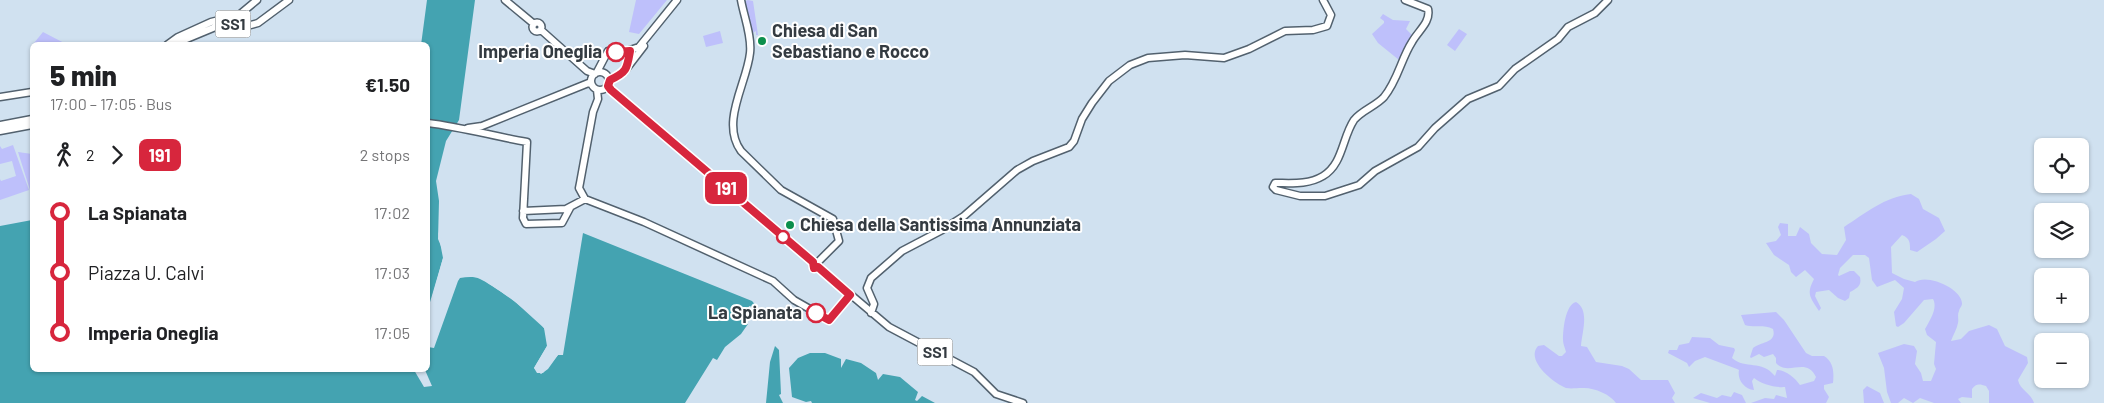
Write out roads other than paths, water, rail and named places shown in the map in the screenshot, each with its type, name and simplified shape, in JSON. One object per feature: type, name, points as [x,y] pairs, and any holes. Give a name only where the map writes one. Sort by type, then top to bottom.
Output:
[{"type":"main road","points":[[174,42],[210,22],[238,15],[257,0]]},
{"type":"main road","name":"SS1","points":[[177,42],[188,35],[197,34],[225,23],[252,26],[269,16],[289,0]]},
{"type":"main road","points":[[505,0],[534,24],[534,30],[541,30],[594,76],[598,98],[593,112],[579,188],[585,199],[672,234],[773,281],[779,288],[803,306],[829,320],[850,295]]},
{"type":"main road","points":[[594,76],[608,51],[630,51],[642,44],[677,0]]},
{"type":"main road","points":[[597,90],[603,91],[609,83],[624,72],[681,0]]},
{"type":"main road","points":[[740,0],[750,52],[733,118],[736,143],[741,151],[781,190],[834,220],[838,241],[816,264]]},
{"type":"main road","points":[[871,313],[874,304],[867,288],[871,278],[902,251],[964,216],[1017,170],[1033,161],[1068,148],[1074,141],[1082,118],[1092,103],[1110,81],[1128,66],[1148,58],[1185,55],[1224,58],[1249,49],[1285,31],[1322,29],[1327,26],[1331,15],[1323,0]]},
{"type":"main road","points":[[1405,0],[1428,9],[1428,20],[1410,43],[1402,66],[1389,90],[1379,102],[1354,122],[1347,132],[1339,160],[1333,168],[1323,176],[1305,183],[1275,183],[1273,187],[1276,190],[1300,196],[1326,196],[1358,185],[1375,171],[1418,147],[1434,128],[1468,99],[1499,86],[1515,69],[1558,39],[1568,27],[1595,12],[1608,0]]},
{"type":"main road","points":[[628,67],[630,51]]},
{"type":"main road","points":[[587,70],[593,70],[602,62]]},
{"type":"main road","points":[[430,123],[475,128],[594,76],[605,73],[609,83]]},
{"type":"main road","name":"SS1","points":[[609,83],[611,90],[871,313],[896,331],[974,372],[996,394],[1023,403]]},
{"type":"main road","points":[[0,96],[30,92]]},
{"type":"main road","points":[[0,131],[30,120]]},
{"type":"main road","points":[[0,125],[30,125]]},
{"type":"main road","points":[[460,127],[474,132],[527,142],[524,222],[530,224],[562,223],[570,208]]},
{"type":"main road","points":[[523,211],[561,210],[570,208],[585,199]]},
{"type":"main road","points":[[524,200],[538,211]]},
{"type":"place","name":"Chiesa di San Sebastiano e Rocco","points":[[762,41]]},
{"type":"place","name":"Imperia Oneglia","points":[[616,52]]},
{"type":"place","name":"Chiesa della Santissima Annunziata","points":[[790,225]]},
{"type":"place","name":"La Spianata","points":[[816,313]]}]
